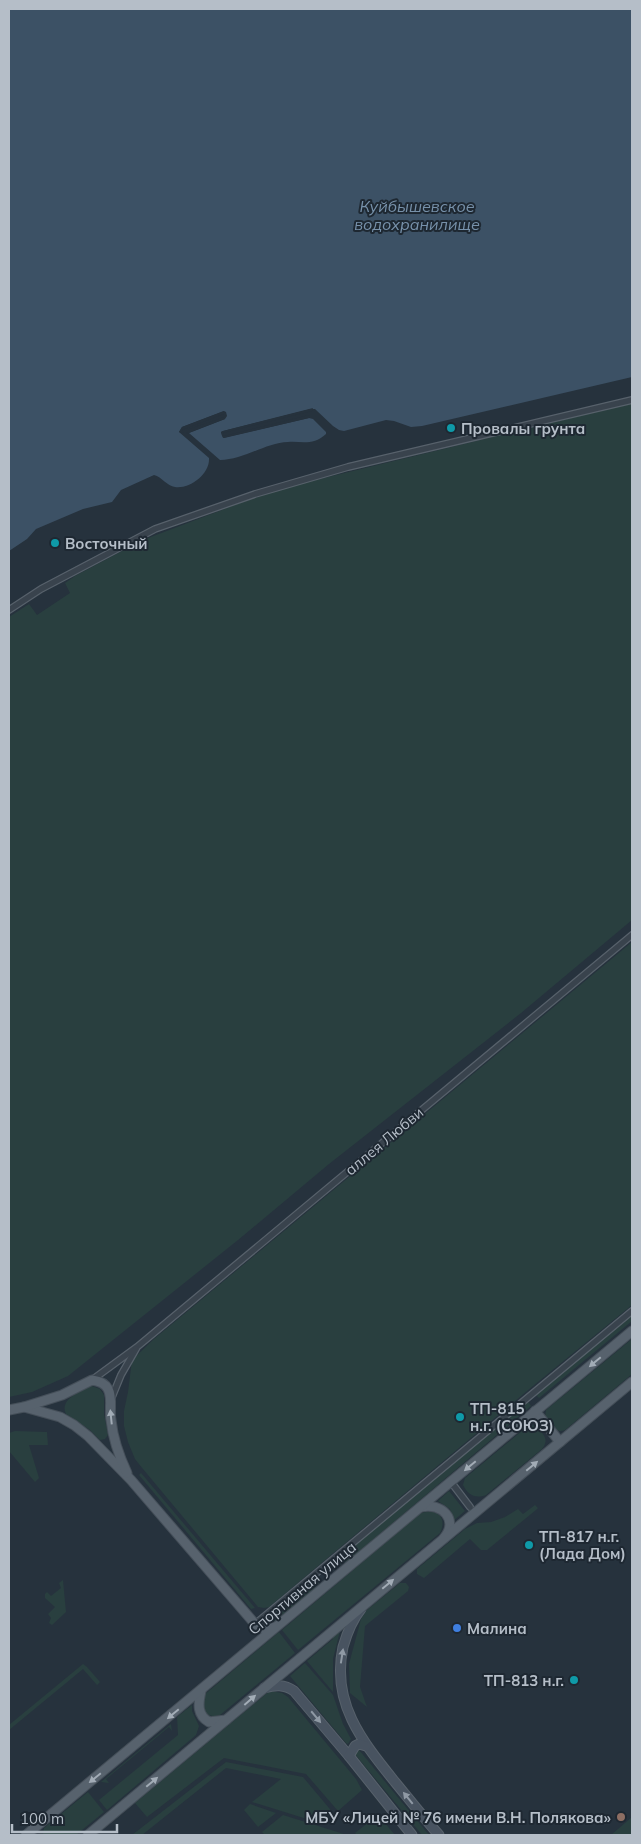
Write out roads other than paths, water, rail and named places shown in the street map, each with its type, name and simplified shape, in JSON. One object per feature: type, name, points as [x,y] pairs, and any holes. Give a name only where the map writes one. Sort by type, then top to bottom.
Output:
[{"type":"main road","name":"Спортивная улица","points":[[28,1835],[632,1331]]},
{"type":"main road","points":[[9,1410],[24,1408],[62,1395],[92,1380],[102,1382],[108,1389],[111,1399],[110,1414],[113,1435],[130,1480]]},
{"type":"main road","points":[[88,1835],[632,1382]]},
{"type":"main road","points":[[60,1417],[56,1405],[62,1395]]},
{"type":"main road","points":[[24,1408],[60,1417],[74,1425],[96,1444],[130,1480],[255,1624],[266,1630],[277,1627]]},
{"type":"main road","points":[[535,1411],[560,1442]]},
{"type":"main road","points":[[96,1444],[104,1446],[112,1440],[113,1435]]},
{"type":"main road","points":[[421,1507],[437,1506],[442,1509],[448,1518],[448,1529],[440,1542]]},
{"type":"main road","points":[[370,1599],[351,1624],[346,1638],[340,1667],[342,1694],[354,1725],[366,1746],[438,1835]]},
{"type":"main road","points":[[252,1647],[257,1636],[255,1624]]},
{"type":"main road","points":[[263,1688],[280,1685],[294,1691],[412,1835]]},
{"type":"main road","points":[[201,1691],[198,1707],[203,1718],[209,1722],[226,1720]]},
{"type":"main road","points":[[348,1756],[355,1746],[359,1744],[366,1746]]},
{"type":"street","points":[[9,610],[41,590],[155,529],[255,494],[348,467],[632,400]]},
{"type":"street","name":"аллея Любви","points":[[92,1380],[137,1348],[632,935]]},
{"type":"street","points":[[255,1624],[632,1311]]},
{"type":"street","name":"аллея Любви","points":[[111,1399],[121,1375],[137,1348]]},
{"type":"street","points":[[451,1482],[470,1507]]},
{"type":"water","name":"Куйбышевское водохранилище","points":[[9,9],[632,9],[632,377],[422,426],[411,427],[386,420],[344,431],[333,426],[315,409],[311,409],[221,432],[223,438],[309,418],[313,419],[326,432],[321,438],[312,442],[279,443],[237,457],[220,460],[189,433],[225,419],[224,411],[182,427],[179,432],[209,458],[203,475],[193,483],[187,486],[175,487],[154,475],[121,490],[112,502],[83,509],[36,529],[27,539],[9,551]]},
{"type":"place","name":"Провалы грунта","points":[[451,428]]},
{"type":"place","name":"Восточный","points":[[55,543]]},
{"type":"place","name":"ТП-815 н.г. (СОЮЗ)","points":[[460,1417]]},
{"type":"place","name":"ТП-817 н.г. (Лада Дом)","points":[[529,1545]]},
{"type":"place","name":"Малина","points":[[457,1628]]},
{"type":"place","name":"ТП-813 н.г.","points":[[574,1680]]},
{"type":"place","name":"МБУ «Лицей № 76 имени В.Н. Полякова»","points":[[621,1817]]}]
